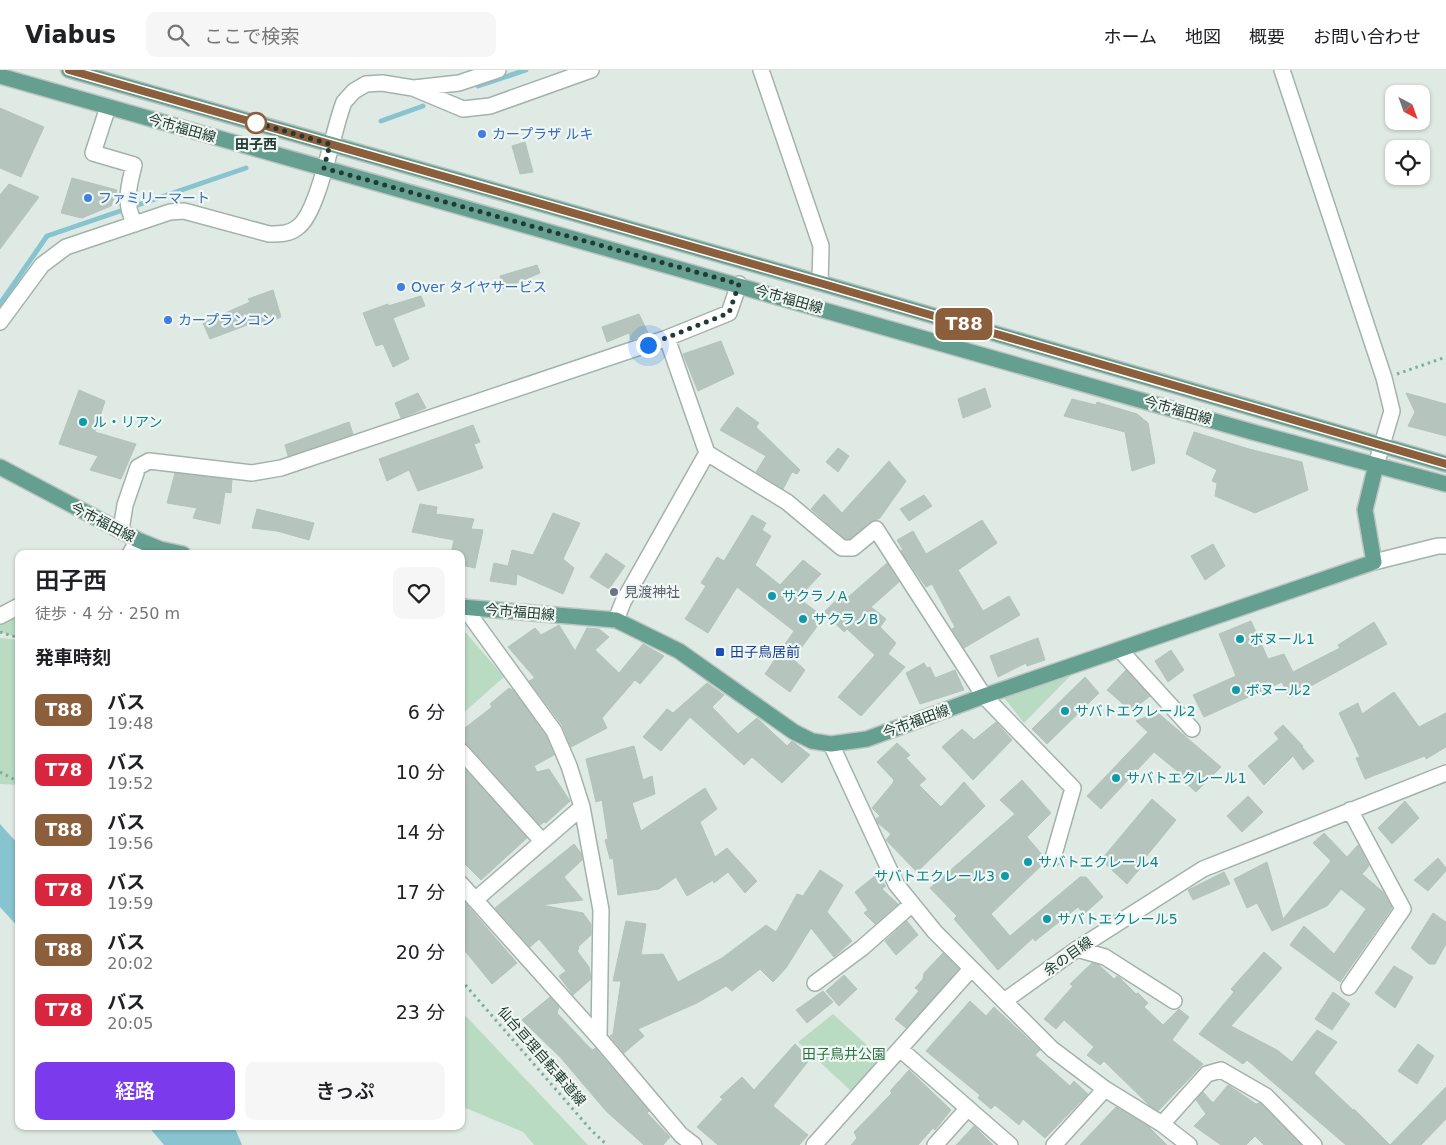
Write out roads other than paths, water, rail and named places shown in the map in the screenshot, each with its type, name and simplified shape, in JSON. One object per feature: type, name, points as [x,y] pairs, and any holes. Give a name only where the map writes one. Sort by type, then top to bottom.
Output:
[{"type":"main road","name":"今市福田線","points":[[69,70],[820,283],[1446,464]]},
{"type":"main road","name":"今市福田線","points":[[0,76],[1446,484]]},
{"type":"main road","points":[[1374,562],[1364,510],[1376,465]]},
{"type":"main road","name":"今市福田線","points":[[0,467],[138,540],[165,550]]},
{"type":"main road","name":"今市福田線","points":[[465,607],[616,620],[679,650],[794,732],[812,741],[831,744],[867,739],[984,696],[1374,562]]},
{"type":"street","points":[[413,88],[459,83],[498,70]]},
{"type":"street","points":[[0,322],[53,255],[131,214],[184,210],[269,234],[284,234],[298,228],[307,218],[344,102],[354,91],[366,84],[382,83],[413,88],[463,109],[490,106],[564,74],[591,70]]},
{"type":"street","points":[[761,70],[821,246],[820,283]]},
{"type":"street","points":[[1282,70],[1384,378],[1392,412],[1376,465]]},
{"type":"street","points":[[108,107],[94,153],[134,165],[126,196],[131,214]]},
{"type":"street","points":[[121,530],[125,505],[138,467],[149,461],[252,473],[280,468],[666,338],[729,313],[739,284]]},
{"type":"street","points":[[666,338],[707,453],[787,502],[842,548],[852,548],[876,529],[984,696],[1072,788],[1053,858]]},
{"type":"street","points":[[616,620],[622,602],[707,453]]},
{"type":"street","points":[[132,550],[138,540]]},
{"type":"street","points":[[1374,562],[1438,546],[1446,546]]},
{"type":"street","points":[[0,616],[15,608]]},
{"type":"street","points":[[465,610],[554,731],[569,766],[582,807],[601,910],[599,1038]]},
{"type":"street","points":[[1120,650],[1192,729]]},
{"type":"street","points":[[831,744],[896,884],[911,905],[971,969],[1052,1049],[1105,1089],[1162,1124],[1179,1142]]},
{"type":"street","points":[[465,755],[542,841]]},
{"type":"street","name":"余の目線","points":[[1004,1001],[1076,948],[1203,870],[1446,773]]},
{"type":"street","points":[[475,900],[582,807]]},
{"type":"street","points":[[1349,987],[1403,909],[1350,810]]},
{"type":"street","points":[[465,889],[599,1038],[681,1135],[694,1145]]},
{"type":"street","points":[[815,983],[862,948],[911,905]]},
{"type":"street","points":[[1076,948],[1105,957],[1174,1001]]},
{"type":"street","points":[[814,1145],[971,969]]},
{"type":"street","points":[[900,1049],[1010,1145]]},
{"type":"street","points":[[1162,1124],[1207,1074],[1221,1070],[1266,1096],[1314,1145]]},
{"type":"street","points":[[1054,1145],[1105,1089]]},
{"type":"street","points":[[935,1145],[968,1108]]},
{"type":"water","points":[[0,824],[15,841],[15,924],[0,907]]},
{"type":"water","points":[[151,1130],[236,1130],[242,1145],[164,1145]]},
{"type":"waterway","points":[[478,86],[526,70]]},
{"type":"waterway","points":[[381,121],[423,106]]},
{"type":"waterway","points":[[0,304],[47,236],[246,168]]},
{"type":"place","name":"田子西","points":[[256,123]]},
{"type":"place","name":"カープラザ ルキ","points":[[482,134]]},
{"type":"place","name":"ファミリーマート","points":[[88,198]]},
{"type":"place","name":"Over タイヤサービス","points":[[401,287]]},
{"type":"place","name":"カープランコン","points":[[168,320]]},
{"type":"place","name":"ル・リアン","points":[[83,422]]},
{"type":"place","name":"見渡神社","points":[[614,592]]},
{"type":"place","name":"サクラノA","points":[[772,596]]},
{"type":"place","name":"サクラノB","points":[[803,619]]},
{"type":"place","name":"ボヌール1","points":[[1240,639]]},
{"type":"place","name":"田子鳥居前","points":[[720,652]]},
{"type":"place","name":"ボヌール2","points":[[1236,690]]},
{"type":"place","name":"サバトエクレール2","points":[[1065,711]]},
{"type":"place","name":"サバトエクレール1","points":[[1116,778]]},
{"type":"place","name":"サバトエクレール4","points":[[1028,862]]},
{"type":"place","name":"サバトエクレール3","points":[[1005,876]]},
{"type":"place","name":"サバトエクレール5","points":[[1047,919]]},
{"type":"park label","name":"田子鳥井公園","points":[[844,1054]]}]
